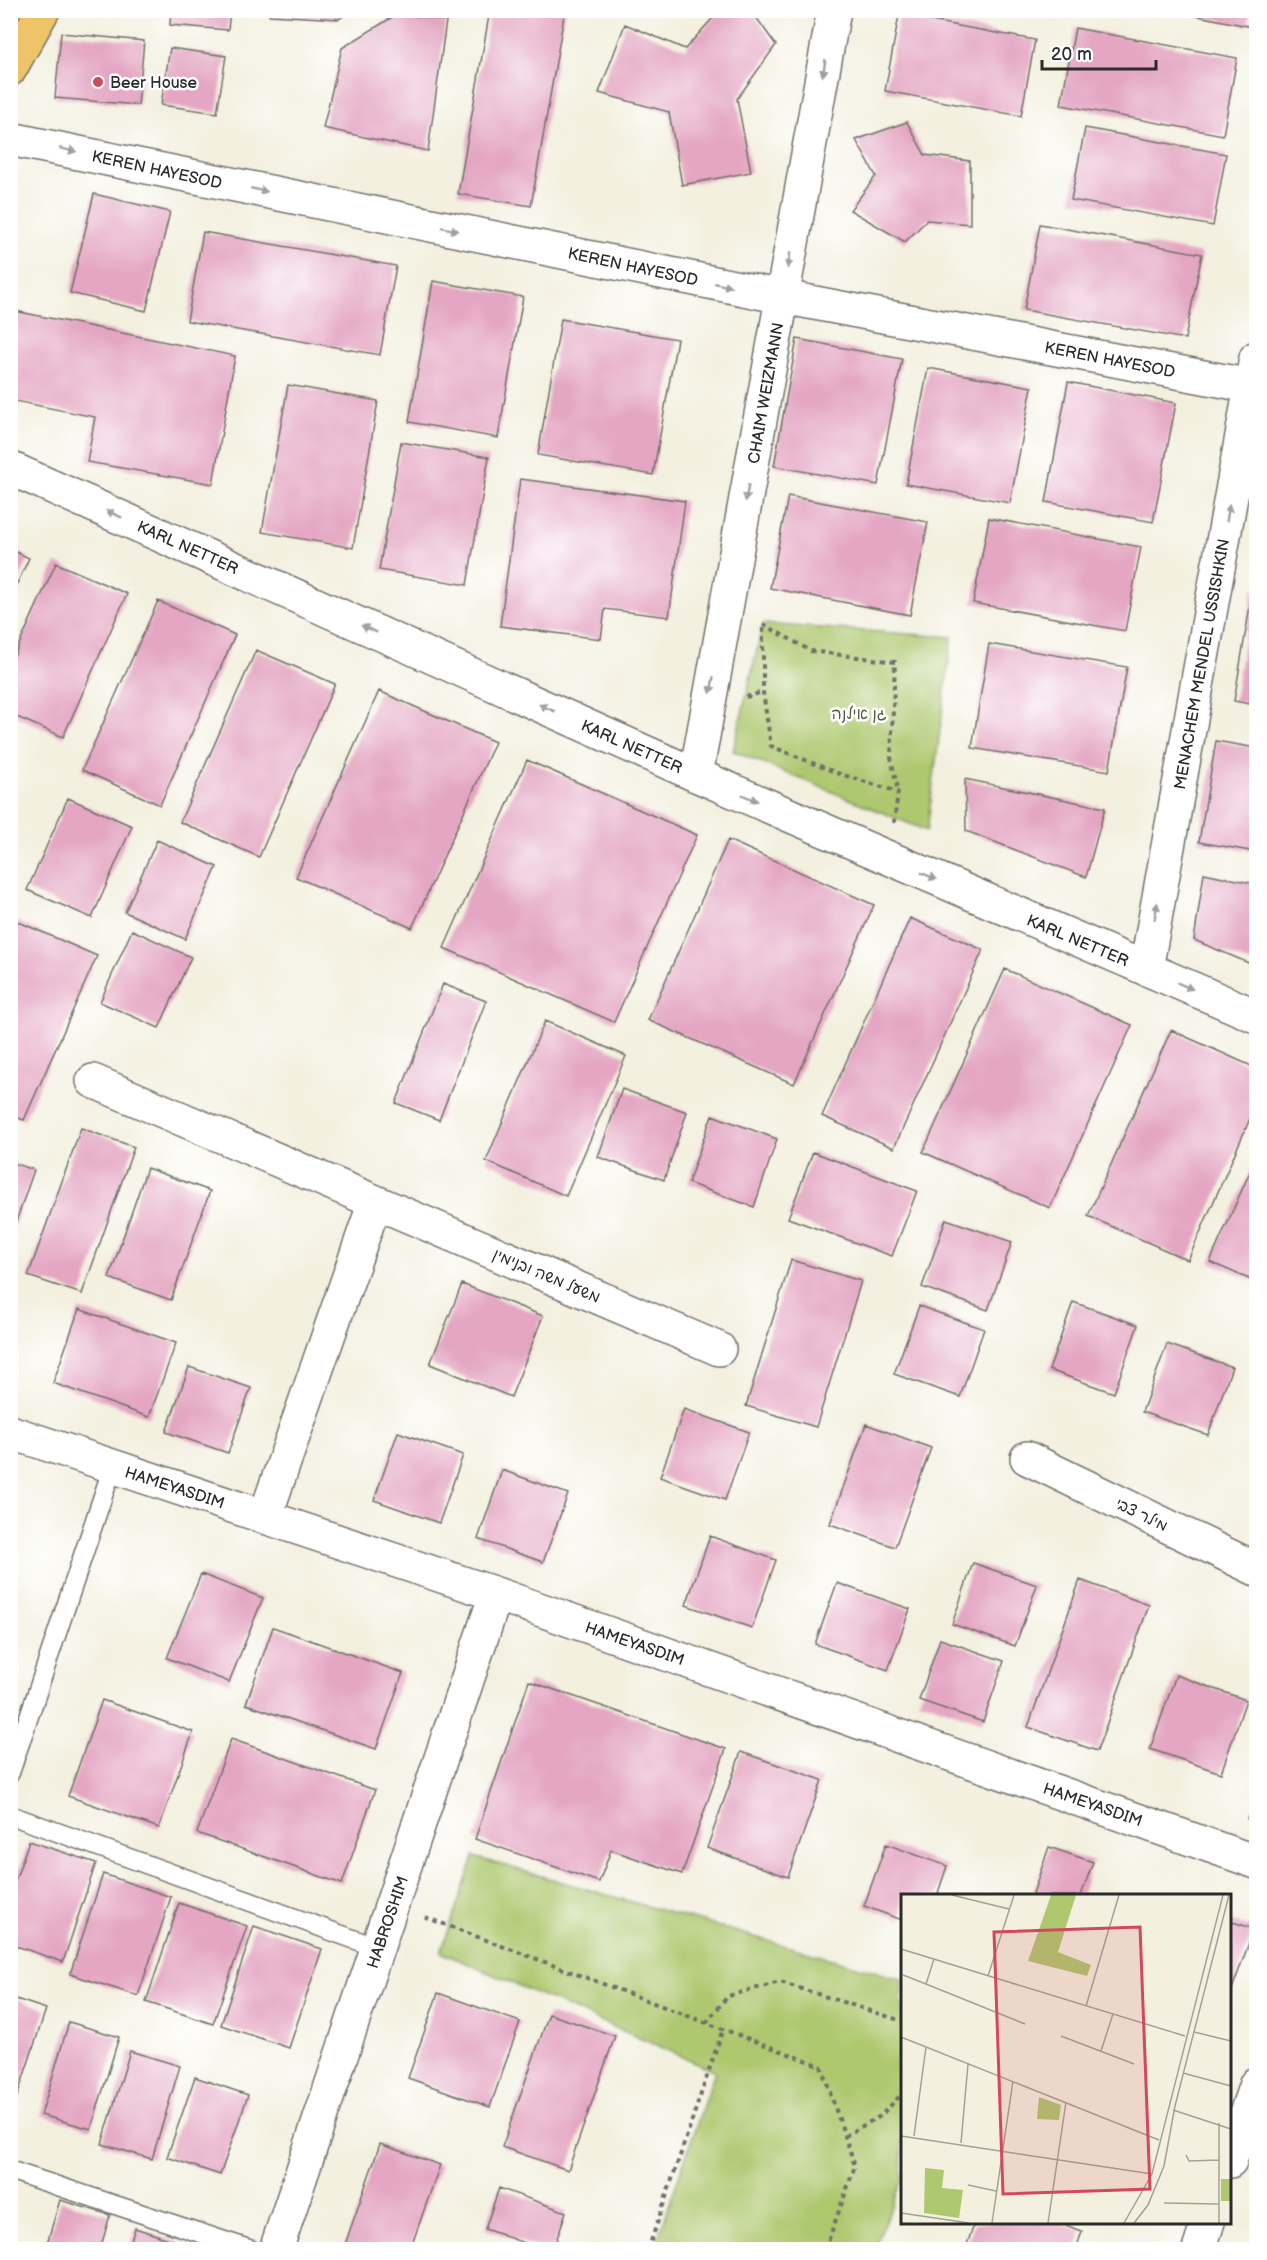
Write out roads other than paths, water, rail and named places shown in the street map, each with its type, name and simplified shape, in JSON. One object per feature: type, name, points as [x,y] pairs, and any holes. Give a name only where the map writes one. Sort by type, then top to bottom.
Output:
[{"type":"main road","points":[[10,69],[43,10]]},
{"type":"street","name":"CHAIM WEIZMANN","points":[[696,775],[834,10]]},
{"type":"street","name":"KEREN HAYESOD","points":[[10,139],[783,297],[1255,377]]},
{"type":"street","name":"MENACHEM MENDEL USSISHKIN","points":[[1146,969],[1255,377]]},
{"type":"street","name":"KARL NETTER","points":[[10,468],[696,775],[1257,1016]]},
{"type":"street","name":"משעל משה ובנימין","points":[[93,1081],[719,1349]]},
{"type":"street","points":[[266,1517],[375,1202]]},
{"type":"street","name":"HAMEYASDIM","points":[[10,1432],[496,1594],[1257,1862]]},
{"type":"street","name":"מילר צבי","points":[[1027,1458],[1257,1569]]},
{"type":"street","name":"HABROSHIM","points":[[276,2250],[496,1594]]},
{"type":"street","points":[[1231,2158],[1257,2084]]},
{"type":"street","points":[[1198,2250],[1208,2224]]},
{"type":"lane","points":[[10,1773],[113,1466]]},
{"type":"lane","points":[[10,1815],[378,1948]]},
{"type":"lane","points":[[12,2171],[252,2250]]},
{"type":"place","name":"Beer House","points":[[98,82]]},
{"type":"park label","name":"גן אילנה","points":[[859,713]]}]
